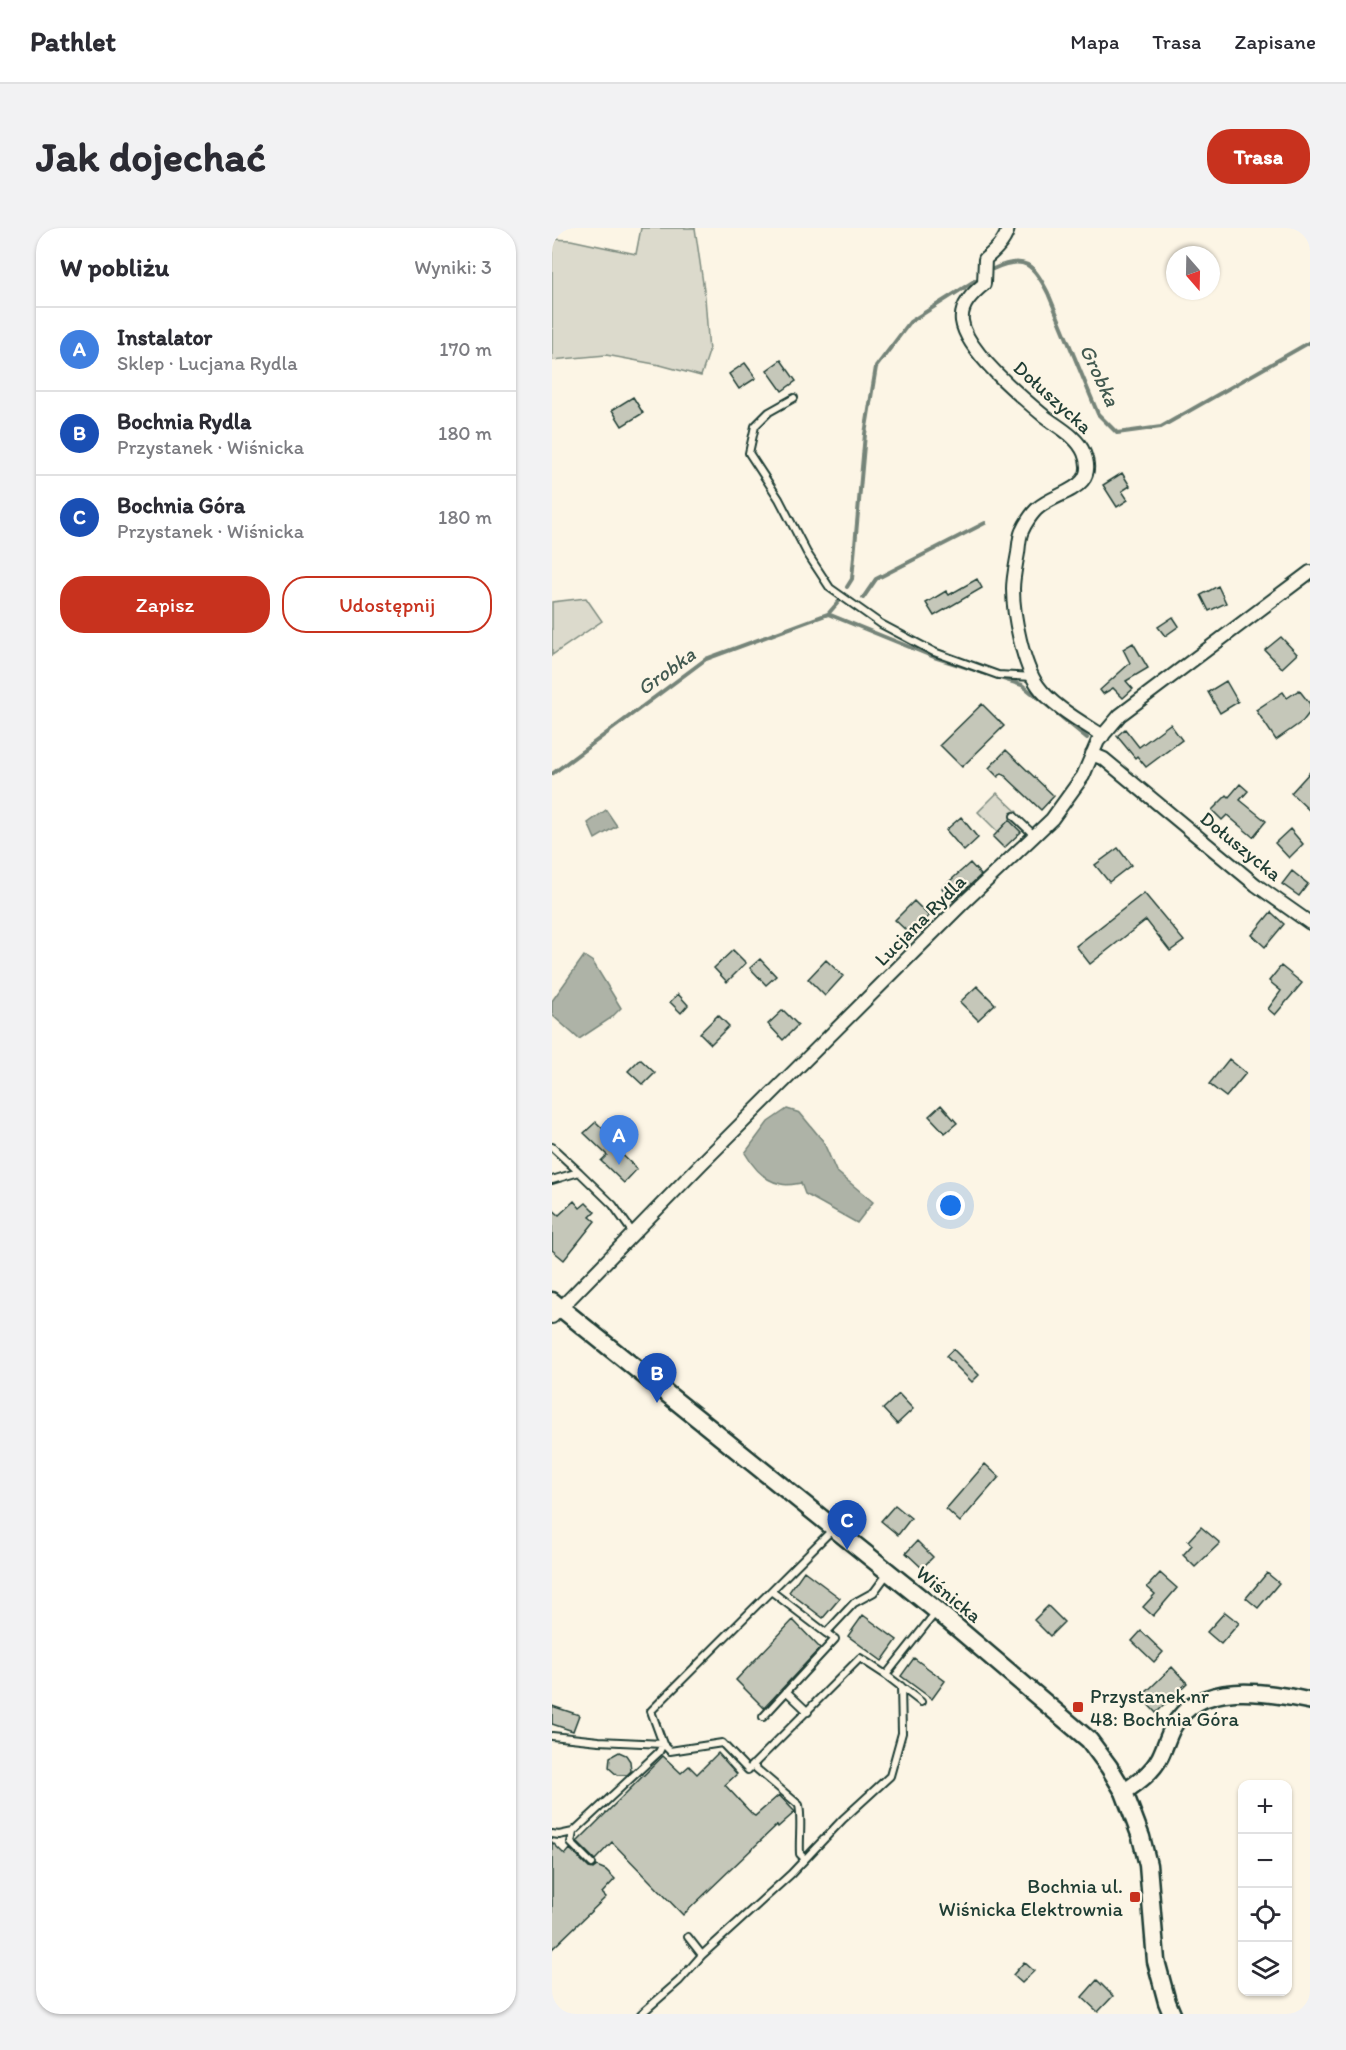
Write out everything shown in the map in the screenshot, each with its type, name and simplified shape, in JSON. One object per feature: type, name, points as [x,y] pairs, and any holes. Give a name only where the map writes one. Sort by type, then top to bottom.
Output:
[{"type":"main road","name":"Wiśnicka","points":[[555,1309],[937,1611],[1089,1740],[1124,1792],[1141,1837],[1148,1865],[1156,1960],[1172,2014]]},
{"type":"street","name":"Dołuszycka","points":[[1008,228],[1008,233],[995,251],[985,259],[984,284],[971,294],[965,305],[962,320],[968,339],[986,362],[1045,416],[1072,436],[1084,452],[1087,466],[1085,478],[1073,490],[1056,496],[1037,509],[1022,531],[1013,589],[1019,634],[1027,664],[1038,686],[1057,704],[1103,736]]},
{"type":"street","name":"Lucjana Rydla","points":[[555,1309],[961,905],[1035,836],[1083,776],[1092,754],[1120,714],[1310,572]]},
{"type":"street","name":"Dołuszycka","points":[[1092,754],[1104,759],[1256,885],[1310,923]]},
{"type":"street","points":[[1124,1792],[1148,1773],[1159,1760],[1173,1725],[1186,1711],[1200,1701],[1228,1693],[1249,1692],[1276,1694],[1310,1701]]},
{"type":"lane","points":[[794,398],[769,412],[755,426],[749,453],[779,499],[807,553],[830,588],[881,624],[934,652],[998,675],[1034,677]]},
{"type":"lane","points":[[1014,816],[1035,836]]},
{"type":"lane","points":[[552,1147],[613,1204],[633,1233]]},
{"type":"lane","points":[[552,1180],[579,1172]]},
{"type":"lane","points":[[834,1528],[651,1711],[663,1744],[670,1751],[722,1743],[748,1770],[860,1658],[921,1702]]},
{"type":"lane","points":[[826,1633],[854,1603],[874,1592],[889,1573]]},
{"type":"lane","points":[[762,1718],[835,1639],[771,1591]]},
{"type":"lane","points":[[886,1675],[937,1611]]},
{"type":"lane","points":[[640,2014],[679,1981],[702,1955],[791,1874],[843,1819],[890,1776],[902,1734],[901,1686]]},
{"type":"lane","points":[[787,1692],[808,1712]]},
{"type":"lane","points":[[552,1736],[663,1744]]},
{"type":"lane","points":[[552,1834],[573,1832],[659,1752],[663,1744]]},
{"type":"lane","points":[[752,1766],[799,1805],[800,1854],[805,1859]]},
{"type":"lane","points":[[573,1832],[572,1843],[592,1864]]},
{"type":"lane","points":[[688,1937],[702,1955]]},
{"type":"shaded area","points":[[641,228],[695,228],[705,297],[709,352],[701,376],[660,365],[606,355],[552,360],[552,239],[571,240],[636,254]]},
{"type":"shaded area","points":[[586,598],[602,621],[552,655],[552,602]]},
{"type":"shaded area","points":[[997,793],[1017,812],[998,832],[978,812]]},
{"type":"shaded area","points":[[606,810],[617,826],[595,839],[588,823]]},
{"type":"shaded area","points":[[584,956],[593,962],[621,1008],[611,1018],[579,1039],[552,1015],[552,1001]]},
{"type":"shaded area","points":[[787,1109],[800,1113],[823,1141],[836,1171],[873,1202],[857,1223],[805,1194],[801,1183],[786,1185],[769,1180],[755,1168],[748,1158],[745,1153],[768,1122]]},
{"type":"building","points":[[781,360],[796,381],[782,391],[767,370]]},
{"type":"building","points":[[745,363],[756,378],[739,389],[729,374]]},
{"type":"building","points":[[633,397],[643,413],[622,426],[612,410]]},
{"type":"building","points":[[1122,473],[1130,486],[1122,491],[1128,500],[1117,507],[1103,485]]},
{"type":"building","points":[[977,579],[982,588],[934,616],[926,603],[946,591],[949,595]]},
{"type":"building","points":[[1218,586],[1226,603],[1209,611],[1201,595]]},
{"type":"building","points":[[1173,617],[1179,626],[1165,636],[1158,627]]},
{"type":"building","points":[[1281,637],[1297,654],[1282,668],[1265,650]]},
{"type":"building","points":[[1133,643],[1148,668],[1126,681],[1133,689],[1123,698],[1113,688],[1103,694],[1100,690],[1130,663],[1123,649]]},
{"type":"building","points":[[1226,681],[1238,702],[1220,713],[1208,692]]},
{"type":"building","points":[[1299,690],[1310,704],[1310,712],[1303,721],[1276,740],[1256,710],[1283,692],[1287,698]]},
{"type":"building","points":[[982,704],[1004,726],[962,767],[940,745]]},
{"type":"building","points":[[1170,724],[1182,740],[1146,767],[1137,756],[1135,758],[1117,736],[1125,729],[1139,747]]},
{"type":"building","points":[[1006,750],[1054,796],[1041,810],[1002,773],[998,777],[989,768]]},
{"type":"building","points":[[1310,772],[1310,811],[1291,793]]},
{"type":"building","points":[[1240,784],[1248,791],[1240,800],[1266,821],[1253,837],[1227,815],[1222,820],[1212,810],[1227,795],[1229,797]]},
{"type":"building","points":[[961,817],[978,838],[964,851],[946,830]]},
{"type":"building","points":[[1009,820],[1021,832],[1004,848],[993,837]]},
{"type":"building","points":[[1290,829],[1303,844],[1289,858],[1275,843]]},
{"type":"building","points":[[1118,848],[1131,865],[1109,882],[1095,865]]},
{"type":"building","points":[[970,863],[981,875],[953,901],[942,888]]},
{"type":"building","points":[[1292,871],[1308,884],[1299,896],[1282,884]]},
{"type":"building","points":[[1144,893],[1184,941],[1170,951],[1146,920],[1090,964],[1076,946]]},
{"type":"building","points":[[914,901],[929,916],[911,935],[895,920]]},
{"type":"building","points":[[1271,912],[1284,924],[1265,947],[1252,935]]},
{"type":"building","points":[[733,950],[746,963],[727,982],[714,968]]},
{"type":"building","points":[[760,959],[776,976],[766,985],[750,968]]},
{"type":"building","points":[[826,960],[843,976],[825,996],[808,979]]},
{"type":"building","points":[[1281,966],[1302,983],[1275,1015],[1268,1009],[1281,991],[1269,981]]},
{"type":"building","points":[[977,986],[995,1004],[978,1020],[960,1002]]},
{"type":"building","points":[[678,994],[688,1005],[681,1013],[670,1002]]},
{"type":"building","points":[[783,1010],[798,1025],[783,1040],[768,1024]]},
{"type":"building","points":[[718,1015],[729,1026],[711,1044],[700,1033]]},
{"type":"building","points":[[640,1059],[655,1073],[643,1085],[628,1071]]},
{"type":"building","points":[[1229,1059],[1246,1073],[1226,1097],[1209,1084]]},
{"type":"building","points":[[941,1105],[957,1123],[945,1133],[929,1116]]},
{"type":"building","points":[[596,1122],[608,1134],[605,1138],[637,1169],[624,1183],[601,1161],[607,1155],[584,1133]]},
{"type":"building","points":[[574,1201],[580,1208],[586,1203],[595,1212],[590,1217],[595,1221],[564,1260],[552,1250],[552,1209],[559,1215]]},
{"type":"building","points":[[953,1349],[979,1375],[972,1382],[946,1356]]},
{"type":"building","points":[[899,1394],[913,1409],[897,1424],[883,1409]]},
{"type":"building","points":[[985,1464],[999,1477],[960,1522],[946,1509]]},
{"type":"building","points":[[895,1505],[911,1518],[898,1535],[881,1521]]},
{"type":"building","points":[[1201,1527],[1220,1543],[1195,1567],[1183,1555],[1192,1545],[1188,1541]]},
{"type":"building","points":[[917,1541],[933,1557],[922,1568],[906,1553]]},
{"type":"building","points":[[804,1571],[840,1598],[823,1618],[789,1592]]},
{"type":"building","points":[[1160,1573],[1177,1588],[1153,1616],[1143,1607],[1155,1594],[1147,1587]]},
{"type":"building","points":[[1267,1573],[1279,1583],[1258,1608],[1246,1598]]},
{"type":"building","points":[[1048,1606],[1064,1622],[1050,1636],[1034,1620]]},
{"type":"building","points":[[1225,1612],[1239,1623],[1221,1644],[1207,1632]]},
{"type":"building","points":[[863,1615],[897,1640],[882,1661],[848,1636]]},
{"type":"building","points":[[793,1620],[820,1648],[764,1708],[736,1680]]},
{"type":"building","points":[[1141,1631],[1163,1652],[1154,1662],[1132,1641]]},
{"type":"building","points":[[914,1658],[945,1681],[932,1699],[901,1676]]},
{"type":"building","points":[[1172,1667],[1187,1683],[1156,1713],[1141,1697]]},
{"type":"building","points":[[552,1706],[579,1715],[573,1731],[552,1724]]},
{"type":"building","points":[[619,1752],[626,1755],[630,1761],[631,1771],[627,1775],[617,1775],[609,1768],[610,1757]]},
{"type":"building","points":[[718,1753],[737,1774],[725,1785],[753,1815],[755,1816],[779,1795],[795,1812],[778,1827],[777,1825],[683,1915],[612,1842],[595,1860],[577,1842],[663,1756],[681,1773],[689,1766],[697,1774]]},
{"type":"building","points":[[552,1842],[565,1855],[570,1849],[589,1868],[593,1869],[597,1866],[606,1870],[615,1879],[602,1893],[606,1897],[552,1949]]},
{"type":"building","points":[[1024,1962],[1034,1971],[1022,1983],[1013,1975]]},
{"type":"building","points":[[1097,1980],[1113,1996],[1098,2012],[1082,1997]]},
{"type":"waterway","name":"Grobka","points":[[993,269],[1013,262],[1021,263],[1033,269],[1038,275],[1048,293],[1098,414],[1117,433],[1161,427],[1310,342]]},
{"type":"waterway","name":"Grobka","points":[[847,587],[852,579],[865,434],[876,367],[910,322],[976,280]]},
{"type":"waterway","points":[[863,598],[876,579],[985,523]]},
{"type":"waterway","name":"Grobka","points":[[552,774],[706,659],[828,614],[841,599]]},
{"type":"waterway","points":[[828,614],[934,657],[984,673]]},
{"type":"waterway","points":[[997,677],[1022,685],[1087,738]]},
{"type":"place","name":"Instalator","points":[[619,1165]]},
{"type":"place","name":"Bochnia Rydla","points":[[657,1403]]},
{"type":"place","name":"Bochnia Góra","points":[[847,1550]]},
{"type":"place","name":"Przystanek nr 48: Bochnia Góra","points":[[1078,1707]]},
{"type":"place","name":"Bochnia ul. Wiśnicka Elektrownia","points":[[1135,1897]]}]
